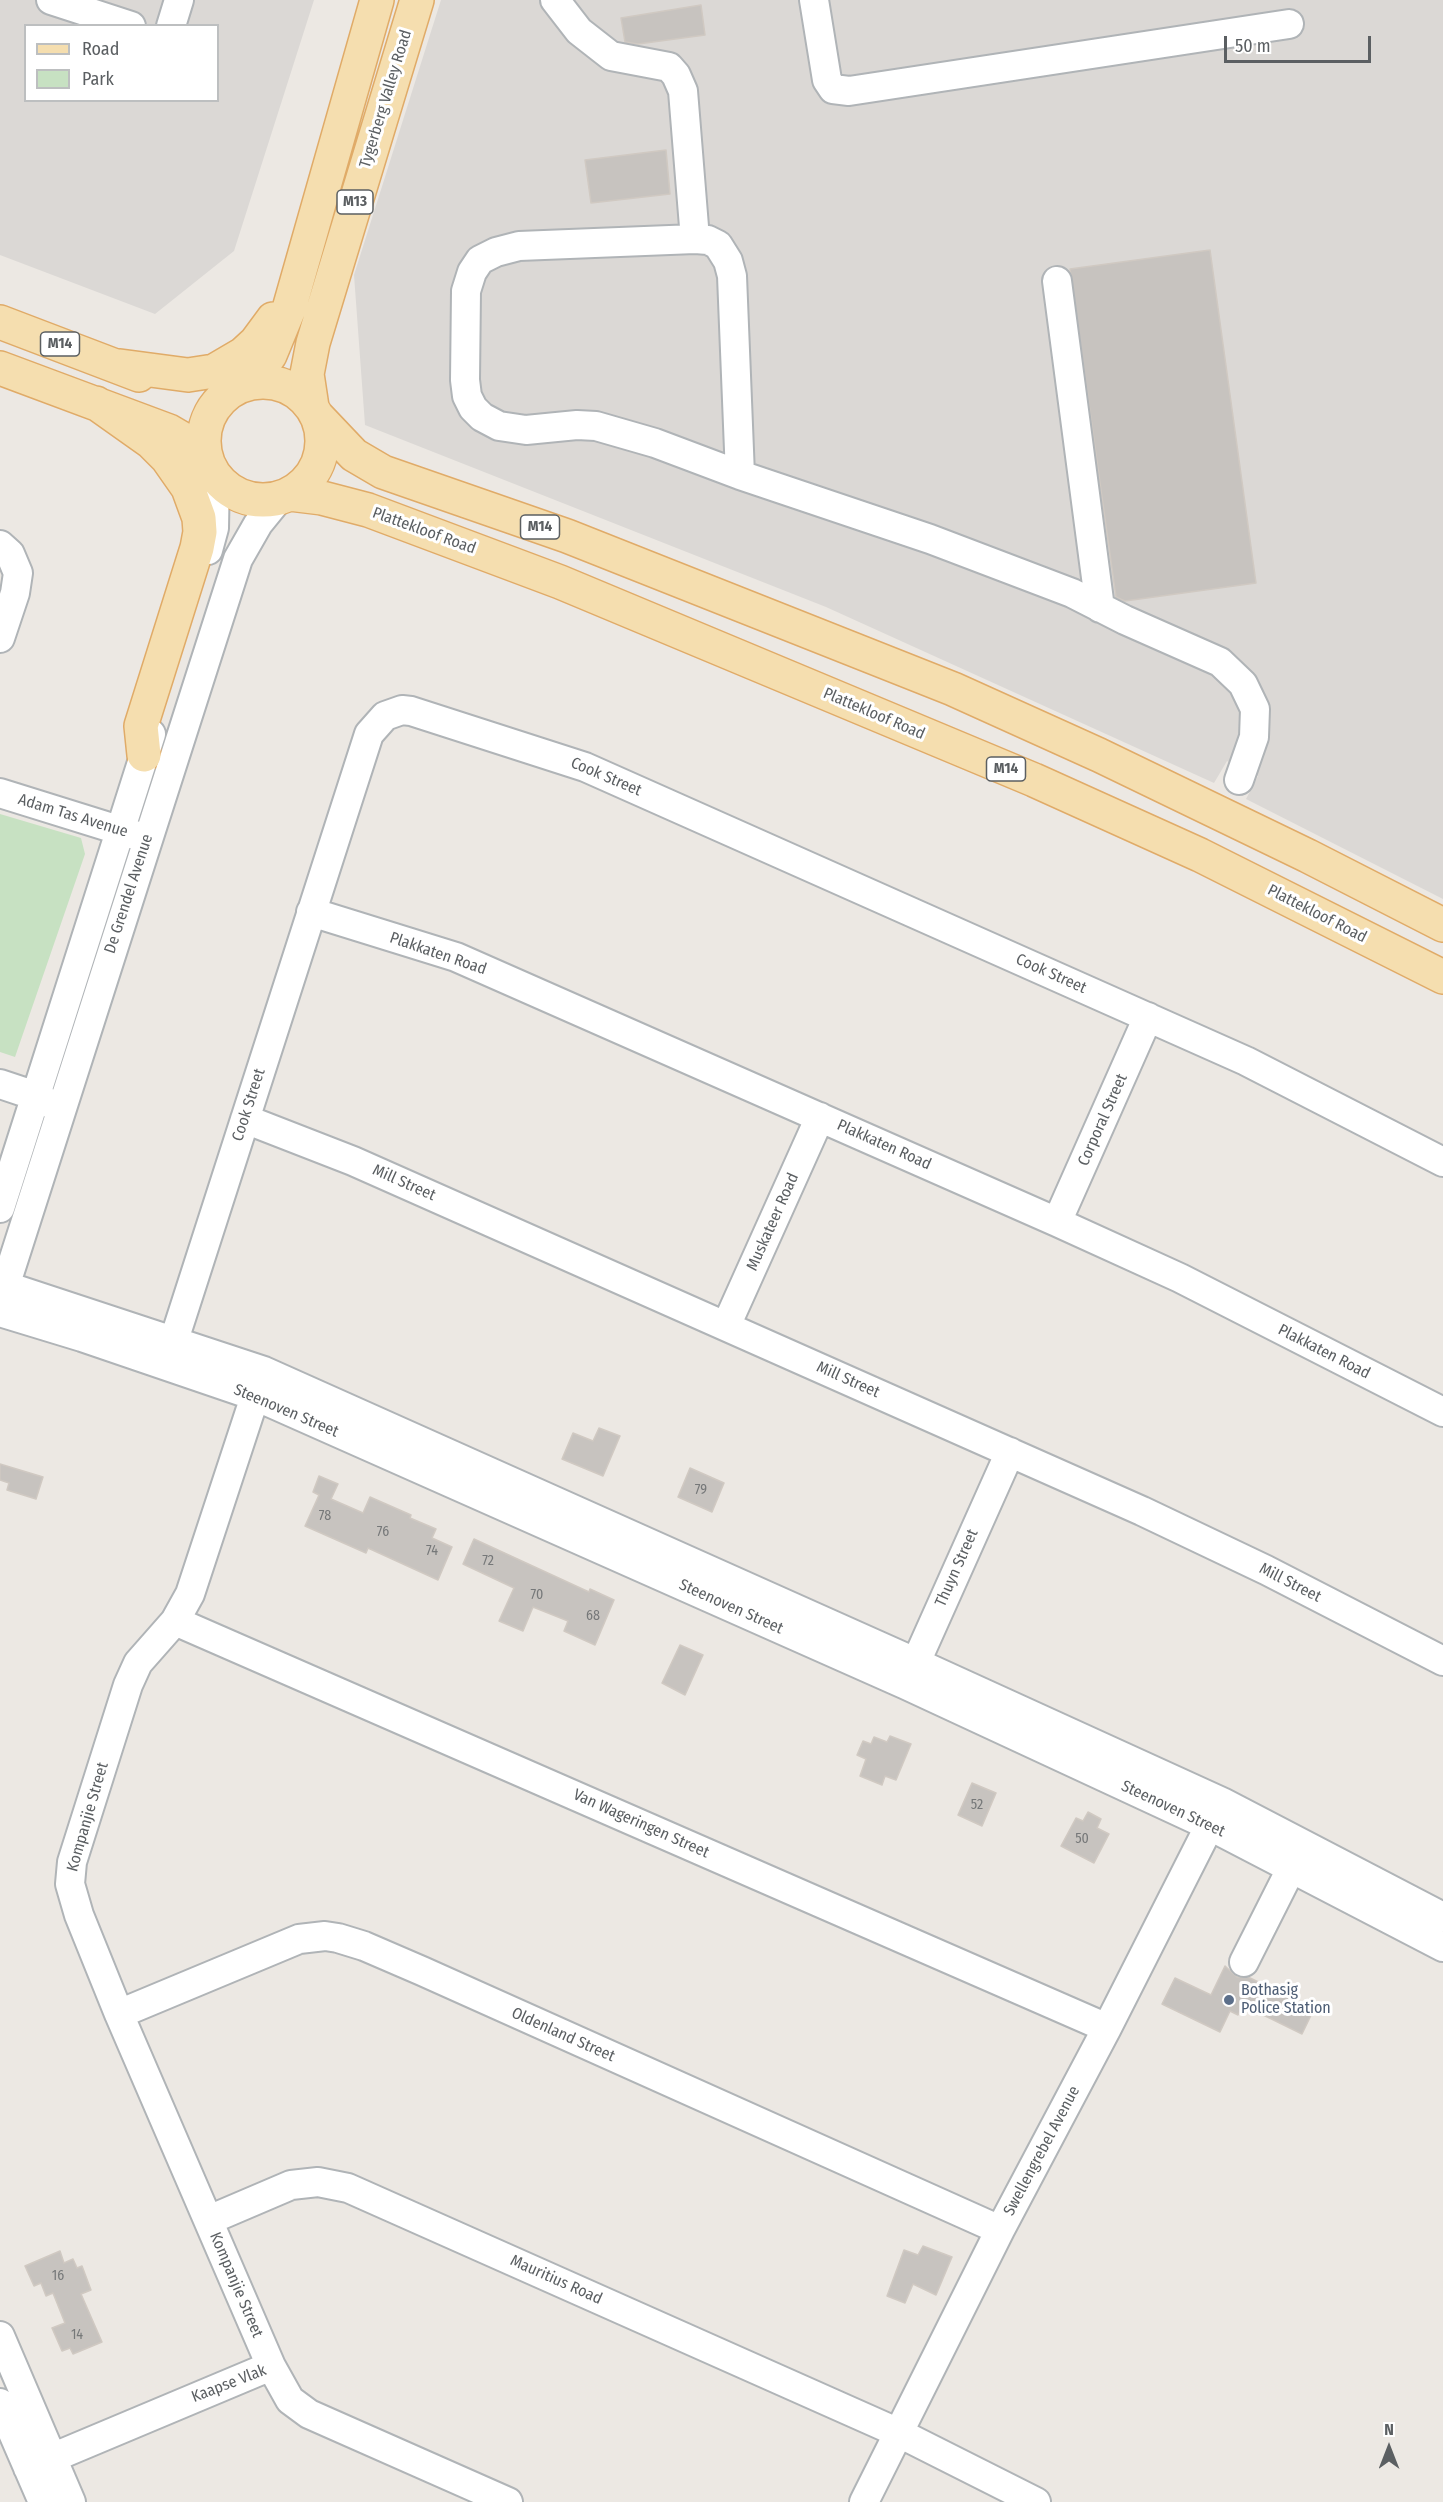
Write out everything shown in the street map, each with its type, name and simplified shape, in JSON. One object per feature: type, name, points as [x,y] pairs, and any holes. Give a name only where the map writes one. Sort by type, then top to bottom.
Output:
[{"type":"main road","name":"M13","points":[[238,389],[265,364],[280,333],[377,0]]},
{"type":"main road","name":"Tygerberg Valley Road","points":[[314,411],[308,374],[313,343],[417,0]]},
{"type":"main road","points":[[120,366],[198,375],[214,371],[238,358],[256,342],[275,315],[309,236]]},
{"type":"main road","name":"M14","points":[[0,322],[171,387],[238,389],[271,382],[283,385],[297,392],[348,450],[377,469],[567,536],[953,689],[1099,754],[1443,925]]},
{"type":"main road","name":"Plattekloof Road","points":[[0,368],[169,431],[210,463],[229,489],[244,496],[260,500],[284,495],[322,498],[368,510],[560,582],[1034,780],[1200,855],[1443,977]]},
{"type":"main road","points":[[210,463],[204,438],[207,420],[216,405],[238,389]]},
{"type":"main road","points":[[96,403],[151,442],[167,458],[190,493],[200,524],[197,548],[141,726],[144,754]]},
{"type":"main road","points":[[284,495],[310,476],[320,458],[322,438],[314,411]]},
{"type":"street","points":[[51,0],[125,24]]},
{"type":"street","points":[[172,24],[179,0]]},
{"type":"street","points":[[555,0],[579,31],[611,56],[669,67],[676,75],[682,91],[694,239]]},
{"type":"street","points":[[814,0],[827,80],[832,89],[849,91],[1288,24]]},
{"type":"street","points":[[740,475],[732,276],[728,261],[718,245],[708,240],[694,239],[519,246],[496,252],[480,260],[472,272],[466,291],[465,380],[467,396],[473,408],[482,417],[499,426],[526,430],[577,425],[596,426],[655,443],[740,475],[930,539],[1072,593],[1220,662],[1243,684],[1255,709],[1255,728],[1248,758],[1239,780]]},
{"type":"street","points":[[1057,281],[1100,608]]},
{"type":"street","name":"De Grendel Avenue","points":[[0,1208],[211,539],[214,528],[210,463]]},
{"type":"street","name":"De Grendel Avenue","points":[[1,1296],[238,559],[258,524],[284,495]]},
{"type":"street","points":[[0,545],[10,554],[18,573],[15,593],[0,638]]},
{"type":"street","name":"Cook Street","points":[[170,1352],[369,734],[385,716],[402,710],[585,767],[1246,1061],[1443,1162]]},
{"type":"street","name":"Adam Tas Avenue","points":[[0,793],[147,839]]},
{"type":"street","name":"Plakkaten Road","points":[[311,912],[456,957],[820,1117],[1180,1278],[1443,1413]]},
{"type":"street","name":"Corporal Street","points":[[1057,1222],[1148,1017]]},
{"type":"street","points":[[0,1084],[36,1095],[61,1110]]},
{"type":"street","name":"Muskateer Road","points":[[726,1326],[820,1117]]},
{"type":"street","name":"Mill Street","points":[[245,1119],[353,1161],[1142,1511],[1256,1565],[1443,1661]]},
{"type":"street","name":"Steenoven Street","points":[[1,1296],[259,1384],[910,1673],[1216,1814],[1298,1856],[1443,1917]]},
{"type":"street","name":"Kompanjie Street","points":[[259,1384],[190,1594],[175,1621],[147,1652],[132,1675],[72,1862],[70,1884],[72,1896],[119,2014],[271,2366]]},
{"type":"street","name":"Thuyn Street","points":[[910,1673],[1010,1452]]},
{"type":"street","name":"Van Wageringen Street","points":[[175,1621],[1107,2028]]},
{"type":"street","name":"Swellengrebel Avenue","points":[[864,2502],[1000,2230],[1107,2028],[1216,1814]]},
{"type":"street","points":[[1244,1962],[1298,1856]]},
{"type":"street","name":"Steenoven Street","points":[[1298,1856],[1443,1947]]},
{"type":"street","name":"Oldenland Street","points":[[119,2014],[299,1939],[326,1936],[338,1938],[364,1946],[422,1971],[1000,2230]]},
{"type":"street","name":"Mauritius Road","points":[[209,2220],[291,2185],[318,2182],[348,2188],[898,2433],[1036,2502]]},
{"type":"street","points":[[0,2336],[40,2462],[43,2502]]},
{"type":"street","name":"Kaapse Vlak","points":[[40,2462],[271,2366],[290,2400],[309,2414],[508,2502]]},
{"type":"street","points":[[0,2403],[40,2462],[71,2502]]},
{"type":"shaded area","points":[[0,0],[314,0],[234,251],[155,314],[0,255]]},
{"type":"shaded area","points":[[441,0],[1443,0],[1443,899],[1246,799],[1258,776],[1227,761],[1214,783],[826,607],[365,425],[354,275]]},
{"type":"green space","points":[[0,814],[81,838],[85,854],[15,1057],[0,1052]]},
{"type":"building","points":[[701,5],[705,35],[638,44],[625,42],[621,18]]},
{"type":"building","points":[[666,150],[670,194],[591,203],[585,160]]},
{"type":"building","points":[[1210,250],[1256,583],[1125,601],[1116,597],[1070,269]]},
{"type":"building","points":[[599,1428],[620,1436],[603,1476],[562,1459],[573,1433],[593,1441]]},
{"type":"building","points":[[0,1464],[43,1477],[36,1499],[7,1490],[9,1483],[0,1480]]},
{"type":"building","points":[[690,1468],[724,1483],[712,1512],[678,1497]]},
{"type":"building","points":[[319,1476],[338,1484],[331,1499],[363,1513],[370,1497],[436,1529],[432,1538],[452,1547],[438,1580],[368,1548],[366,1553],[305,1526],[319,1495],[313,1492]]},
{"type":"building","points":[[474,1539],[589,1592],[590,1589],[614,1600],[595,1645],[564,1631],[568,1621],[533,1607],[523,1631],[499,1621],[514,1588],[463,1564]]},
{"type":"building","points":[[680,1645],[703,1655],[685,1695],[662,1683]]},
{"type":"building","points":[[890,1736],[911,1744],[896,1780],[885,1776],[882,1785],[860,1776],[866,1759],[857,1755],[863,1741],[871,1744],[874,1737],[887,1742]]},
{"type":"building","points":[[972,1783],[996,1793],[982,1826],[958,1815]]},
{"type":"building","points":[[1088,1812],[1101,1819],[1097,1828],[1109,1834],[1094,1863],[1061,1846],[1076,1818],[1083,1821]]},
{"type":"building","name":"Bothasig Police Station","points":[[1225,1966],[1237,1977],[1248,1977],[1314,2009],[1302,2034],[1243,2005],[1238,2015],[1230,2011],[1220,2032],[1162,2004],[1175,1978],[1211,1995]]},
{"type":"building","points":[[923,2246],[952,2257],[936,2295],[913,2284],[905,2303],[887,2296],[904,2250],[918,2255]]},
{"type":"building","points":[[60,2251],[64,2263],[73,2259],[77,2268],[82,2266],[91,2290],[81,2294],[102,2342],[73,2354],[70,2348],[62,2351],[52,2328],[65,2323],[53,2293],[46,2296],[41,2283],[34,2286],[25,2266]]},
{"type":"place","name":"Bothasig Police Station","points":[[1229,2000]]}]
